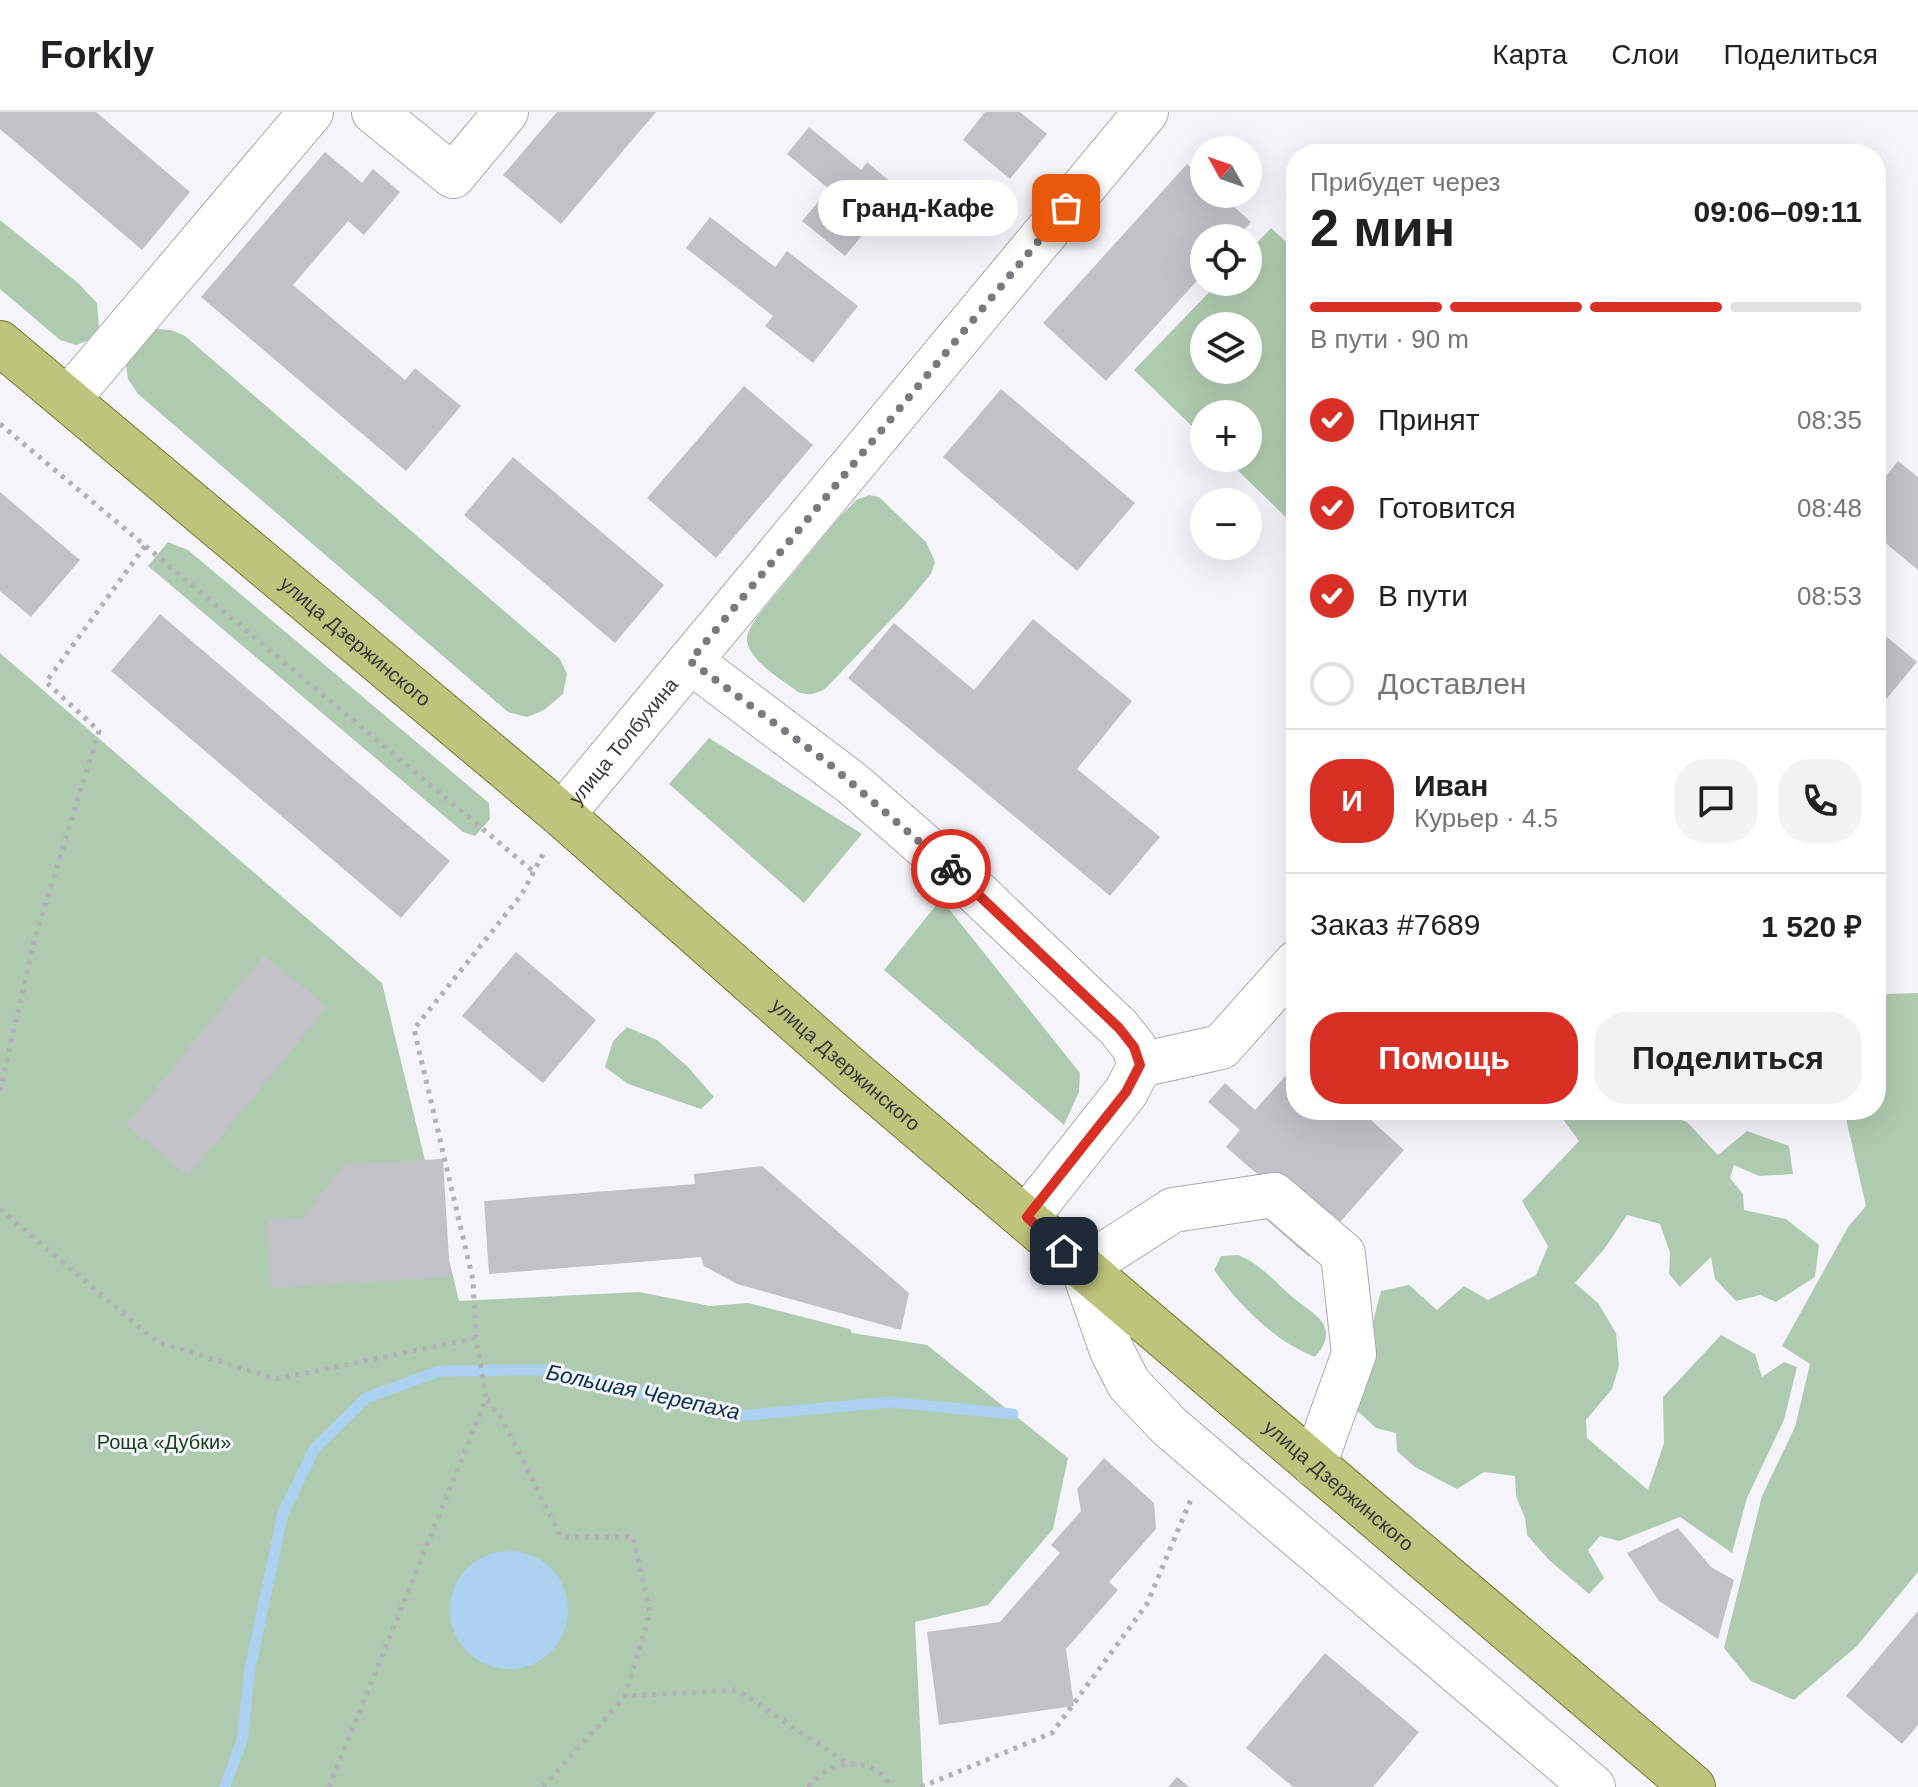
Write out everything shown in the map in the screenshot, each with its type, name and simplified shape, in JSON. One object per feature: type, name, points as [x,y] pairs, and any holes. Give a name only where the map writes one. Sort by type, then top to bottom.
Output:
[{"type":"main road","name":"улица Дзержинского","points":[[0,343],[562,815],[858,1076],[1693,1787]]},
{"type":"street","points":[[68,399],[311,112]]},
{"type":"street","points":[[374,112],[453,176],[506,112]]},
{"type":"street","name":"улица Толбухина","points":[[562,815],[1146,112]]},
{"type":"street","points":[[690,661],[853,784],[969,885],[1119,1028],[1134,1047],[1140,1065],[1126,1092],[1027,1217]]},
{"type":"street","points":[[1140,1065],[1221,1047],[1286,974]]},
{"type":"street","points":[[1314,1465],[1354,1354],[1345,1269],[1343,1254],[1286,1205],[1274,1195],[1173,1210],[1083,1268],[1112,1351],[1129,1384],[1170,1427],[1593,1787]]},
{"type":"path","points":[[0,424],[534,872]]},
{"type":"path","points":[[0,1091],[34,941],[99,731],[46,682],[145,546]]},
{"type":"path","points":[[543,1787],[625,1696],[650,1613],[633,1537],[561,1537],[503,1421],[486,1399],[476,1338],[473,1280],[414,1029],[522,894],[562,815]]},
{"type":"path","points":[[0,1209],[157,1342],[276,1379],[476,1338]]},
{"type":"path","points":[[329,1787],[486,1399]]},
{"type":"path","points":[[921,1787],[1052,1733],[1147,1604],[1207,1459]]},
{"type":"path","points":[[625,1696],[737,1690],[847,1763]]},
{"type":"path","points":[[808,1787],[819,1775],[847,1763],[878,1771],[892,1787]]},
{"type":"green space","points":[[0,220],[78,283],[97,303],[99,328],[89,340],[76,345],[60,340],[0,289]]},
{"type":"green space","points":[[1271,228],[1286,242],[1286,517],[1262,494],[1262,488],[1256,488],[1239,472],[1262,472],[1262,400],[1190,400],[1190,424],[1134,370],[1190,312],[1190,384],[1262,384],[1262,312],[1190,312],[1205,296],[1262,296],[1262,237]]},
{"type":"green space","points":[[157,329],[171,330],[185,336],[560,659],[567,674],[563,694],[544,710],[527,717],[508,712],[138,394],[128,379],[126,365],[149,334]]},
{"type":"green space","points":[[869,495],[879,497],[926,542],[935,562],[931,574],[825,689],[812,694],[798,692],[754,656],[747,641],[749,631],[757,617],[838,519],[856,500]]},
{"type":"green space","points":[[168,542],[188,550],[489,803],[490,819],[475,836],[463,832],[148,566]]},
{"type":"green space","name":"Роща «Дубки»","points":[[0,653],[382,983],[459,1301],[639,1292],[710,1306],[748,1303],[850,1329],[852,1333],[927,1345],[1068,1458],[1053,1529],[988,1605],[915,1622],[923,1787],[0,1787]]},
{"type":"green space","points":[[709,738],[862,834],[804,903],[669,784]]},
{"type":"green space","points":[[941,899],[1080,1073],[1079,1092],[1064,1125],[884,970]]},
{"type":"green space","points":[[1918,993],[1918,1572],[1857,1646],[1794,1700],[1751,1681],[1724,1648],[1762,1496],[1795,1427],[1810,1364],[1782,1346],[1848,1227],[1866,1206],[1846,1120],[1886,1120],[1888,994]]},
{"type":"green space","points":[[627,1027],[657,1040],[688,1067],[714,1097],[701,1109],[628,1084],[605,1067],[613,1041]]},
{"type":"green space","points":[[1563,1120],[1682,1120],[1718,1155],[1747,1131],[1789,1146],[1793,1174],[1759,1176],[1734,1165],[1730,1178],[1743,1194],[1744,1210],[1786,1219],[1819,1245],[1815,1277],[1776,1302],[1760,1295],[1736,1301],[1715,1279],[1711,1257],[1680,1287],[1669,1274],[1670,1253],[1660,1224],[1627,1215],[1605,1248],[1575,1283],[1598,1303],[1616,1333],[1619,1366],[1612,1389],[1586,1420],[1587,1438],[1648,1490],[1664,1443],[1663,1397],[1721,1335],[1755,1354],[1762,1377],[1784,1362],[1797,1367],[1784,1420],[1747,1498],[1732,1553],[1680,1517],[1619,1541],[1600,1536],[1588,1550],[1604,1578],[1589,1594],[1549,1560],[1527,1535],[1525,1518],[1516,1496],[1515,1476],[1484,1472],[1457,1489],[1415,1467],[1397,1451],[1396,1433],[1376,1428],[1351,1405],[1381,1291],[1409,1285],[1437,1310],[1464,1286],[1488,1300],[1536,1275],[1548,1246],[1522,1201],[1579,1141]]},
{"type":"green space","points":[[1238,1255],[1259,1267],[1321,1320],[1326,1336],[1315,1357],[1285,1342],[1258,1321],[1214,1270],[1221,1256]]},
{"type":"water","points":[[509,1551],[532,1555],[551,1568],[564,1587],[568,1610],[564,1633],[551,1652],[532,1665],[509,1669],[486,1665],[467,1652],[454,1633],[450,1610],[454,1587],[467,1568],[486,1555]]},
{"type":"building","points":[[0,112],[96,112],[190,192],[142,250],[0,129]]},
{"type":"building","points":[[557,112],[656,112],[561,224],[503,175]]},
{"type":"building","points":[[985,112],[1020,112],[1047,134],[1010,179],[963,140]]},
{"type":"building","points":[[809,127],[861,170],[867,162],[900,190],[845,256],[802,221],[829,189],[787,154]]},
{"type":"building","points":[[325,152],[362,183],[373,169],[400,192],[364,235],[348,221],[293,285],[405,380],[415,368],[461,406],[406,471],[201,297]]},
{"type":"building","points":[[1187,164],[1190,167],[1190,208],[1236,208],[1251,222],[1190,224],[1190,288],[1106,381],[1043,323]]},
{"type":"building","points":[[710,217],[775,267],[787,251],[858,306],[813,363],[765,326],[773,316],[686,248]]},
{"type":"building","points":[[744,386],[813,445],[716,558],[647,498]]},
{"type":"building","points":[[1001,389],[1135,503],[1077,571],[943,457]]},
{"type":"building","points":[[513,457],[664,585],[615,643],[464,515]]},
{"type":"building","points":[[1898,461],[1918,477],[1918,570],[1886,543],[1886,476]]},
{"type":"building","points":[[0,492],[80,560],[31,617],[0,591]]},
{"type":"building","points":[[160,614],[450,861],[401,918],[111,671]]},
{"type":"building","points":[[1033,619],[1132,701],[1077,769],[1160,837],[1110,896],[848,678],[894,623],[974,690]]},
{"type":"building","points":[[1886,636],[1917,662],[1886,699]]},
{"type":"building","points":[[516,952],[596,1020],[543,1083],[462,1016]]},
{"type":"building","points":[[264,955],[327,1007],[188,1176],[126,1125]]},
{"type":"building","points":[[1286,1075],[1286,1120],[1371,1120],[1404,1150],[1309,1257],[1245,1201],[1264,1180],[1226,1147],[1240,1130],[1208,1102],[1225,1083],[1255,1110]]},
{"type":"building","points":[[443,1159],[450,1277],[271,1288],[267,1220],[303,1218],[344,1164]]},
{"type":"building","points":[[762,1166],[909,1293],[901,1330],[737,1284],[704,1266],[701,1257],[489,1274],[484,1201],[695,1184],[694,1174]]},
{"type":"building","points":[[1104,1458],[1154,1503],[1156,1529],[1109,1582],[1118,1590],[1066,1649],[1074,1706],[939,1725],[927,1632],[1000,1622],[1060,1553],[1051,1545],[1081,1511],[1077,1489]]},
{"type":"building","points":[[1678,1528],[1711,1567],[1734,1580],[1718,1639],[1659,1601],[1627,1553]]},
{"type":"building","points":[[1918,1611],[1918,1725],[1902,1744],[1846,1696]]},
{"type":"building","points":[[1325,1653],[1419,1732],[1373,1787],[1293,1787],[1246,1748]]},
{"type":"building","points":[[1177,1777],[1189,1787],[1168,1787]]},
{"type":"waterway","name":"Большая Черепаха","points":[[225,1787],[242,1740],[250,1669],[283,1513],[315,1448],[366,1398],[439,1371],[546,1370],[737,1416],[890,1402],[1013,1414]]},
{"type":"way so far","points":[[951,869],[827,762],[690,661],[1066,208]]},
{"type":"place","name":"Гранд-Кафе","points":[[1066,208]]},
{"type":"route","points":[[951,869],[1119,1028],[1134,1047],[1140,1065],[1126,1092],[1027,1217],[1064,1251]]}]
